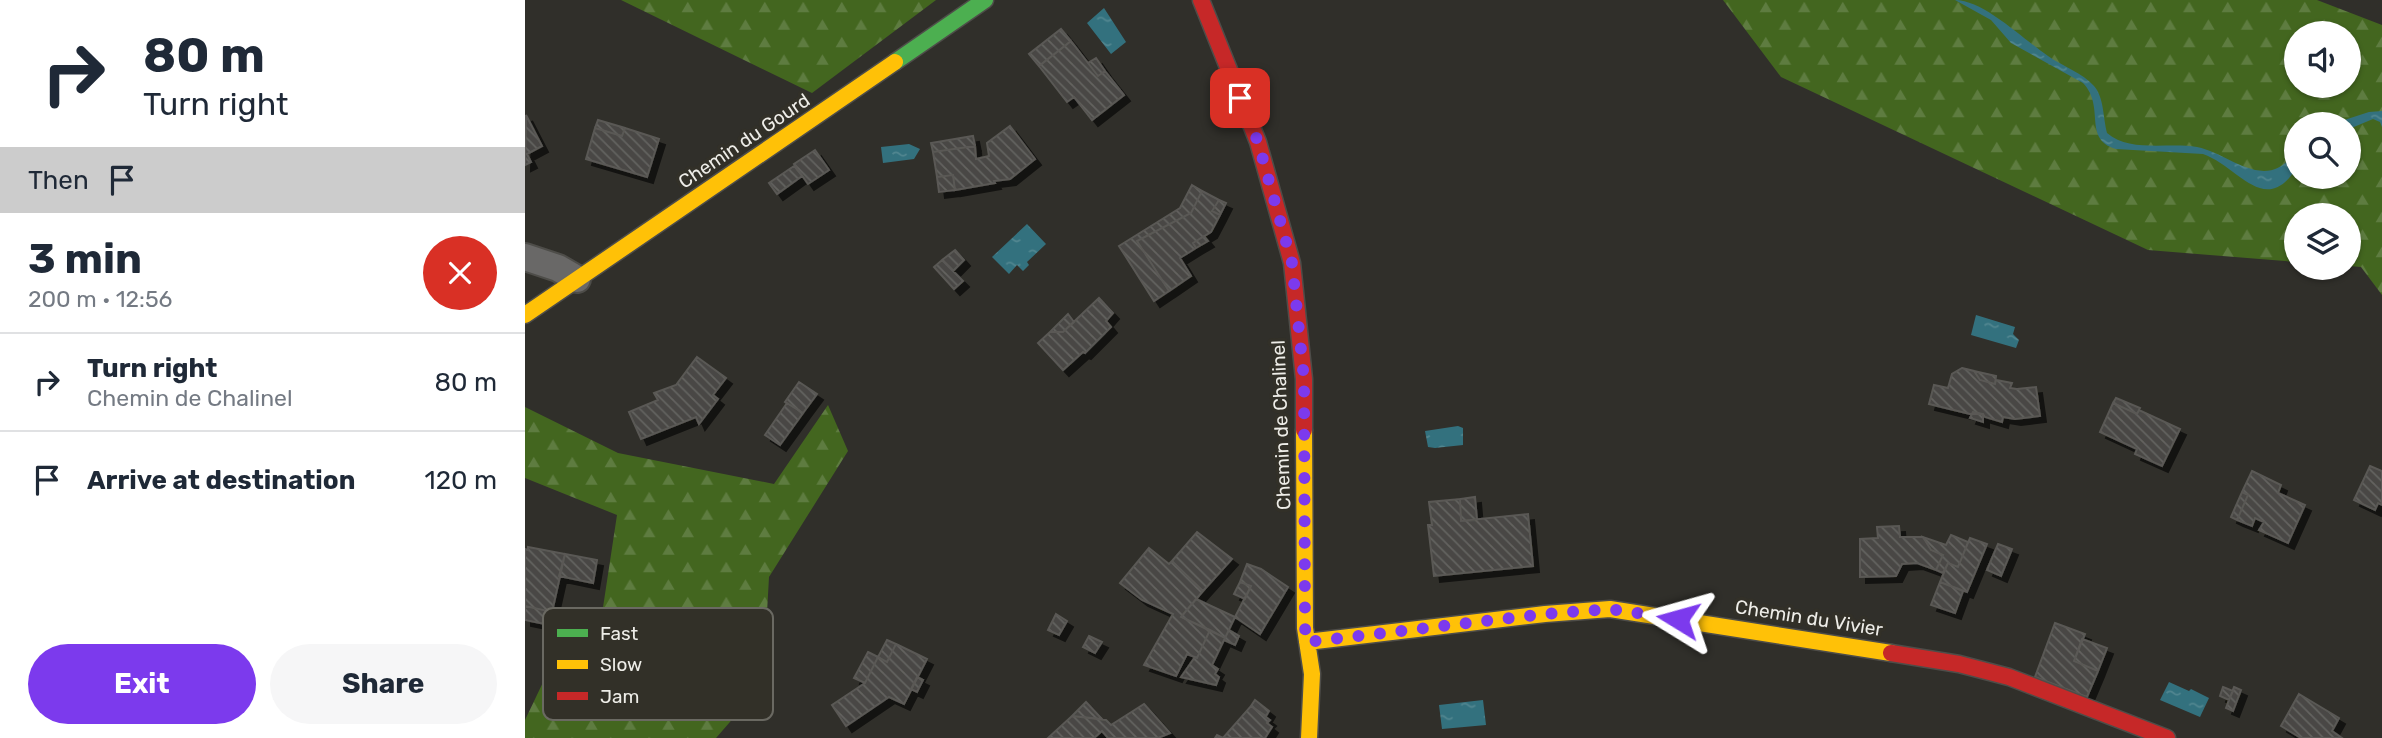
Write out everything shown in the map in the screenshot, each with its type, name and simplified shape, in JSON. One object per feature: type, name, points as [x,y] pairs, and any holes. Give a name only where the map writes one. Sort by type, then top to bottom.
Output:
[{"type":"street","name":"Chemin du Gourd","points":[[525,315],[985,0]]},
{"type":"street","name":"Chemin de Chalinel","points":[[1201,0],[1258,142],[1292,263],[1304,379],[1305,628],[1312,674],[1309,738]]},
{"type":"street","points":[[525,257],[558,268],[577,279]]},
{"type":"street","name":"Chemin du Vivier","points":[[1307,642],[1610,609],[1959,664],[2009,677],[2167,738]]},
{"type":"green space","points":[[621,0],[936,0],[812,93]]},
{"type":"green space","points":[[1723,0],[2317,0],[2382,25],[2382,295],[2361,267],[2361,203],[2284,203],[2284,261],[2148,250],[1781,77]]},
{"type":"green space","points":[[828,405],[848,451],[769,577],[767,608],[603,608],[617,515],[525,478],[525,407],[618,453],[774,484]]},
{"type":"green space","points":[[543,682],[543,720],[732,720],[716,738],[525,738],[525,720]]},
{"type":"water","points":[[1955,0],[1978,6],[2048,56],[2089,81],[2100,96],[2107,133],[2116,139],[2138,145],[2197,147],[2255,170],[2269,171],[2284,164],[2284,183],[2273,189],[2262,189],[2203,154],[2116,149],[2106,144],[2100,138],[2090,92],[2083,83],[2011,43],[1991,20]]},
{"type":"water","points":[[1104,8],[1126,42],[1111,54],[1087,23]]},
{"type":"water","points":[[2382,111],[2382,127],[2380,122],[2373,119],[2361,124],[2361,115]]},
{"type":"water","points":[[909,144],[920,149],[914,159],[883,163],[881,147]]},
{"type":"water","points":[[1027,224],[1046,244],[1027,262],[1029,265],[1023,271],[1017,265],[1009,274],[992,257]]},
{"type":"water","points":[[1976,315],[2015,327],[2013,334],[2019,340],[2016,348],[1971,335]]},
{"type":"water","points":[[1458,426],[1463,428],[1463,445],[1428,447],[1425,431]]},
{"type":"water","points":[[2169,682],[2209,698],[2200,717],[2160,700]]},
{"type":"water","points":[[1483,700],[1486,725],[1442,729],[1439,705]]},
{"type":"building","points":[[1061,29],[1071,41],[1039,66],[1029,54]]},
{"type":"building","points":[[1071,41],[1098,76],[1105,71],[1124,95],[1092,120],[1074,97],[1067,102],[1039,66]]},
{"type":"building","points":[[1096,58],[1105,71],[1098,76],[1088,63]]},
{"type":"building","points":[[526,115],[542,146],[527,154],[531,162],[525,165]]},
{"type":"building","points":[[598,120],[625,128],[622,136],[595,128]]},
{"type":"building","points":[[1010,126],[1035,159],[1010,179],[955,190],[953,175],[937,177],[933,152],[975,146],[976,159],[989,156],[987,143]]},
{"type":"building","points":[[595,128],[622,136],[625,128],[659,139],[647,177],[586,159]]},
{"type":"building","points":[[973,136],[975,146],[933,152],[931,143]]},
{"type":"building","points":[[815,150],[829,170],[808,184],[794,164]]},
{"type":"building","points":[[794,166],[802,176],[777,194],[769,183]]},
{"type":"building","points":[[953,175],[955,190],[939,192],[937,177]]},
{"type":"building","points":[[1192,185],[1202,191],[1191,213],[1137,241],[1169,291],[1154,301],[1119,246],[1180,208]]},
{"type":"building","points":[[1202,191],[1219,200],[1212,211],[1220,215],[1211,232],[1193,243],[1196,248],[1180,258],[1191,276],[1169,291],[1137,241],[1191,213]]},
{"type":"building","points":[[1219,200],[1226,203],[1220,215],[1212,211]]},
{"type":"building","points":[[1204,236],[1208,241],[1196,248],[1193,243]]},
{"type":"building","points":[[955,250],[964,260],[953,271],[942,260]]},
{"type":"building","points":[[942,260],[963,281],[954,289],[934,267]]},
{"type":"building","points":[[1099,298],[1113,313],[1106,321],[1111,327],[1063,370],[1038,343],[1050,332],[1063,332]]},
{"type":"building","points":[[1068,314],[1074,322],[1063,332],[1050,332]]},
{"type":"building","points":[[697,357],[726,378],[713,395],[718,399],[699,424],[696,417],[641,439],[629,412],[658,400],[654,393],[676,385]]},
{"type":"building","points":[[1962,368],[1974,371],[1980,380],[1995,384],[1996,380],[2012,383],[2010,388],[2036,387],[2040,416],[2015,419],[2003,417],[2002,422],[1983,414],[1970,414],[1929,404],[1934,385],[1948,388],[1952,374]]},
{"type":"building","points":[[1974,371],[1996,376],[1995,384],[1980,380]]},
{"type":"building","points":[[799,382],[817,394],[803,413],[785,402]]},
{"type":"building","points":[[2116,398],[2140,408],[2137,414],[2113,403]]},
{"type":"building","points":[[787,403],[803,413],[780,445],[765,435]]},
{"type":"building","points":[[2113,403],[2137,414],[2139,410],[2180,429],[2162,466],[2135,454],[2137,449],[2100,432]]},
{"type":"building","points":[[1973,412],[1983,414],[1983,422],[1970,418]]},
{"type":"building","points":[[2370,466],[2382,471],[2382,505],[2378,503],[2375,510],[2354,500]]},
{"type":"building","points":[[2252,471],[2281,485],[2278,493],[2305,505],[2288,543],[2259,530],[2264,522],[2255,518],[2252,526],[2237,520],[2248,495],[2242,492]]},
{"type":"building","points":[[2242,492],[2248,495],[2237,520],[2231,517]]},
{"type":"building","points":[[1475,497],[1477,520],[1461,521],[1460,499]]},
{"type":"building","points":[[1460,499],[1461,521],[1528,514],[1533,566],[1434,576],[1428,525],[1432,525],[1429,502]]},
{"type":"building","points":[[1899,526],[1900,537],[1923,537],[1931,550],[1943,555],[1936,570],[1917,563],[1902,564],[1896,576],[1860,577],[1860,539],[1878,538],[1877,527]]},
{"type":"building","points":[[1197,532],[1232,559],[1203,591],[1172,561]]},
{"type":"building","points":[[1951,535],[1968,542],[1958,567],[1948,563],[1943,573],[1936,570],[1943,555],[1931,550],[1923,537],[1946,545]]},
{"type":"building","points":[[1970,538],[1987,544],[1967,592],[1940,582],[1948,563],[1958,567]]},
{"type":"building","points":[[1998,544],[2012,549],[2001,576],[1987,570]]},
{"type":"building","points":[[528,547],[565,554],[553,608],[543,610],[525,606],[525,549],[528,550]]},
{"type":"building","points":[[1149,548],[1169,564],[1172,561],[1203,591],[1181,617],[1210,630],[1197,658],[1187,654],[1176,676],[1144,665],[1173,614],[1142,600],[1120,583]]},
{"type":"building","points":[[565,554],[597,560],[593,583],[559,576]]},
{"type":"building","points":[[1247,564],[1261,569],[1288,587],[1260,634],[1235,617],[1251,586],[1240,582]]},
{"type":"building","points":[[1240,582],[1251,586],[1245,599],[1234,594]]},
{"type":"building","points":[[1940,582],[1963,591],[1955,613],[1931,605]]},
{"type":"building","points":[[1196,599],[1235,617],[1225,638],[1181,617]]},
{"type":"building","points":[[525,606],[543,610],[543,624],[525,620]]},
{"type":"building","points":[[1056,614],[1067,621],[1059,635],[1048,630]]},
{"type":"building","points":[[2055,623],[2085,634],[2074,661],[2098,671],[2087,697],[2035,677]]},
{"type":"building","points":[[1210,630],[1225,638],[1212,665],[1218,669],[1215,674],[1219,677],[1216,685],[1181,677],[1195,657],[1197,658]]},
{"type":"building","points":[[1229,630],[1239,636],[1235,645],[1224,640]]},
{"type":"building","points":[[1089,636],[1102,642],[1095,653],[1083,647]]},
{"type":"building","points":[[2082,639],[2107,648],[2098,671],[2074,661]]},
{"type":"building","points":[[887,640],[896,644],[887,662],[878,657]]},
{"type":"building","points":[[896,644],[927,659],[904,704],[889,697],[846,726],[832,705],[865,683],[878,657],[887,662]]},
{"type":"building","points":[[868,652],[878,657],[865,683],[854,678]]},
{"type":"building","points":[[917,677],[923,680],[917,692],[911,689]]},
{"type":"building","points":[[2223,687],[2233,691],[2229,700],[2220,696]]},
{"type":"building","points":[[2234,687],[2241,690],[2233,711],[2226,708]]},
{"type":"building","points":[[2299,694],[2339,718],[2332,731],[2342,738],[2301,738],[2281,726]]},
{"type":"building","points":[[1255,700],[1269,711],[1266,716],[1251,706]]},
{"type":"building","points":[[1086,702],[1102,719],[1072,716]]},
{"type":"building","points":[[1144,704],[1170,733],[1158,738],[1108,738],[1102,731],[1094,738],[1048,738],[1072,716],[1106,720],[1111,725]]},
{"type":"building","points":[[1251,706],[1270,720],[1267,723],[1272,727],[1265,738],[1223,738]]},
{"type":"traffic: fast","points":[[895,62],[985,0]]},
{"type":"traffic: slow","points":[[525,315],[895,62]]},
{"type":"traffic: slow","points":[[1304,430],[1305,628],[1312,674],[1309,738]]},
{"type":"traffic: slow","points":[[1307,642],[1610,609],[1891,653]]},
{"type":"traffic: jam","points":[[1201,0],[1258,142],[1292,263],[1304,379],[1304,430]]},
{"type":"traffic: jam","points":[[1891,653],[1959,664],[2009,677],[2167,738]]},
{"type":"route","points":[[1240,98],[1258,142],[1292,263],[1304,379],[1307,642],[1610,609],[1678,619]]}]
